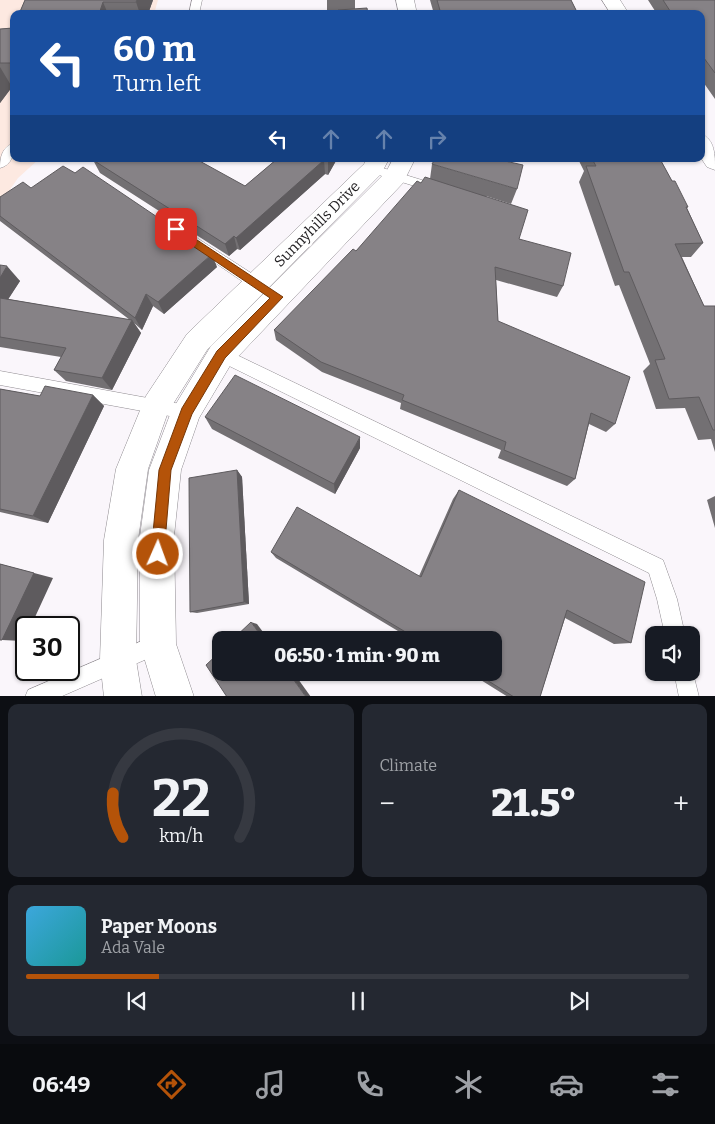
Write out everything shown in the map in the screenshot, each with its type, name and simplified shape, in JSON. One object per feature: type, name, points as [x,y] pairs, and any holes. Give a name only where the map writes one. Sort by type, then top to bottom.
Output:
[{"type":"street","points":[[705,147],[715,162]]},
{"type":"street","name":"Sunnyhills Drive","points":[[123,696],[118,660],[121,540],[132,469],[156,406],[209,348],[388,166]]},
{"type":"street","name":"Sunnyhills Drive","points":[[176,696],[158,644],[157,536],[165,470],[209,348]]},
{"type":"lane","points":[[0,164],[10,152]]},
{"type":"lane","points":[[388,166],[442,191]]},
{"type":"lane","points":[[189,238],[267,290]]},
{"type":"lane","points":[[209,348],[656,567],[673,626]]},
{"type":"lane","points":[[0,378],[186,412]]},
{"type":"lane","points":[[36,696],[158,644]]},
{"type":"lane","points":[[686,681],[689,696]]},
{"type":"shaded area","points":[[0,0],[158,0],[155,10],[10,10],[10,162],[36,162],[18,178],[0,204]]},
{"type":"building","points":[[25,0],[137,0],[136,2],[103,2],[100,10],[21,10]]},
{"type":"building","points":[[437,0],[571,0],[576,10],[440,10]]},
{"type":"building","points":[[663,0],[715,0],[715,73],[705,59],[705,10],[669,10]]},
{"type":"building","points":[[367,8],[367,10],[338,10]]},
{"type":"building","points":[[10,28],[10,63],[0,63],[0,29]]},
{"type":"building","points":[[96,162],[201,162],[245,186],[273,162],[322,162],[236,238],[234,236],[225,244]]},
{"type":"building","points":[[433,162],[510,162],[523,165],[517,189],[432,164]]},
{"type":"building","points":[[594,162],[662,162],[672,181],[675,181],[688,207],[686,207],[703,243],[675,244],[704,306],[715,306],[715,430],[713,430],[699,397],[669,399],[655,360],[665,359],[629,272],[624,272],[586,166],[596,166]]},
{"type":"building","points":[[63,166],[75,173],[83,167],[212,254],[158,302],[146,294],[135,318],[0,216],[0,197],[23,182],[31,188]]},
{"type":"building","points":[[425,177],[528,210],[519,239],[571,253],[563,286],[495,267],[498,321],[630,377],[615,424],[591,413],[575,479],[504,450],[506,442],[402,400],[404,395],[321,362],[274,330],[353,249],[356,251],[417,181],[421,183]]},
{"type":"building","points":[[0,265],[7,266],[0,278]]},
{"type":"building","points":[[0,298],[132,320],[102,378],[54,370],[66,348],[0,337]]},
{"type":"building","points":[[235,375],[360,437],[334,484],[205,417]]},
{"type":"building","points":[[45,386],[93,395],[33,516],[0,509],[0,389],[40,396]]},
{"type":"building","points":[[237,470],[244,602],[190,612],[189,478]]},
{"type":"building","points":[[459,490],[645,582],[631,643],[567,610],[540,696],[512,696],[488,681],[502,681],[502,631],[404,631],[271,552],[297,507],[421,577]]},
{"type":"building","points":[[0,564],[34,573],[2,640],[0,640]]},
{"type":"building","points":[[251,622],[258,631],[242,631]]},
{"type":"building","points":[[212,659],[212,674],[206,665]]},
{"type":"building","points":[[216,681],[294,681],[305,696],[226,696]]},
{"type":"route","points":[[158,554],[157,536],[165,470],[186,412],[221,355],[278,297],[176,229]]}]
